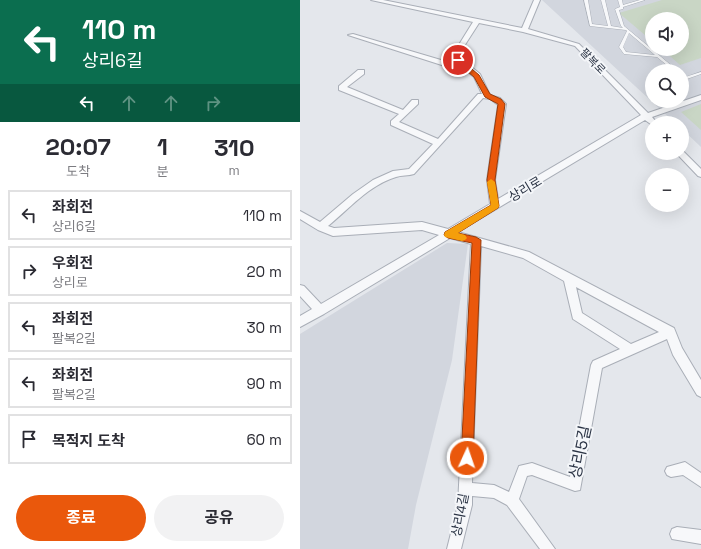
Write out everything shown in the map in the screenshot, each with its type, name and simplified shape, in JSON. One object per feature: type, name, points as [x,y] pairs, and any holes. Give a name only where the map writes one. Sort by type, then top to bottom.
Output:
[{"type":"street","name":"팔복로","points":[[374,0],[524,30],[577,45],[646,116]]},
{"type":"street","points":[[524,30],[537,0]]},
{"type":"street","points":[[477,21],[458,51],[458,60],[477,76],[487,96]]},
{"type":"street","points":[[351,35],[450,66],[460,62]]},
{"type":"street","points":[[361,72],[342,88],[404,113]]},
{"type":"street","points":[[321,227],[369,187],[397,173],[411,172],[481,96],[487,96],[499,101],[502,104],[491,180],[495,206]]},
{"type":"street","name":"상리로","points":[[659,116],[701,97]]},
{"type":"street","points":[[414,102],[394,124],[439,143]]},
{"type":"street","name":"상리로","points":[[300,322],[495,206],[645,123]]},
{"type":"street","points":[[688,160],[701,174]]},
{"type":"street","points":[[300,215],[333,232],[422,226],[448,235],[476,240],[526,255],[670,332],[677,351],[701,391]]},
{"type":"street","name":"상리4길","points":[[454,549],[465,505],[476,240]]},
{"type":"street","points":[[569,278],[578,316],[631,350],[670,332]]},
{"type":"street","points":[[300,289],[320,311]]},
{"type":"street","name":"상리5길","points":[[512,500],[523,470],[532,469],[575,485],[597,365],[631,350]]},
{"type":"street","points":[[671,471],[684,468],[701,481]]},
{"type":"street","points":[[466,489],[494,492],[512,500],[548,549]]},
{"type":"street","points":[[678,534],[701,537]]},
{"type":"lane","points":[[586,0],[591,25],[627,30]]},
{"type":"lane","points":[[603,0],[610,27]]},
{"type":"lane","points":[[620,0],[622,6]]},
{"type":"lane","points":[[643,0],[632,2],[622,6],[622,8],[617,9],[623,26],[645,45]]},
{"type":"lane","points":[[627,30],[621,47],[624,53],[645,55]]},
{"type":"lane","points":[[658,56],[668,64]]},
{"type":"lane","points":[[689,77],[701,73]]},
{"type":"shaded area","points":[[542,0],[701,0],[701,147],[689,136],[689,116],[667,116],[659,108],[689,108],[689,64],[645,64],[645,95]]},
{"type":"shaded area","points":[[447,243],[468,244],[452,360],[416,505],[408,549],[300,549],[300,334]]},
{"type":"green space","points":[[662,0],[701,0],[701,58],[679,64],[670,56],[689,56],[689,12],[645,12],[645,35],[619,13]]},
{"type":"green space","points":[[701,104],[701,130],[689,119],[689,116],[685,116],[681,112]]},
{"type":"slow traffic","points":[[462,238],[448,235],[495,206],[491,182]]},
{"type":"route","points":[[458,60],[477,76],[487,96],[499,101],[502,104],[491,180],[495,206],[448,235],[476,240],[467,458]]}]
